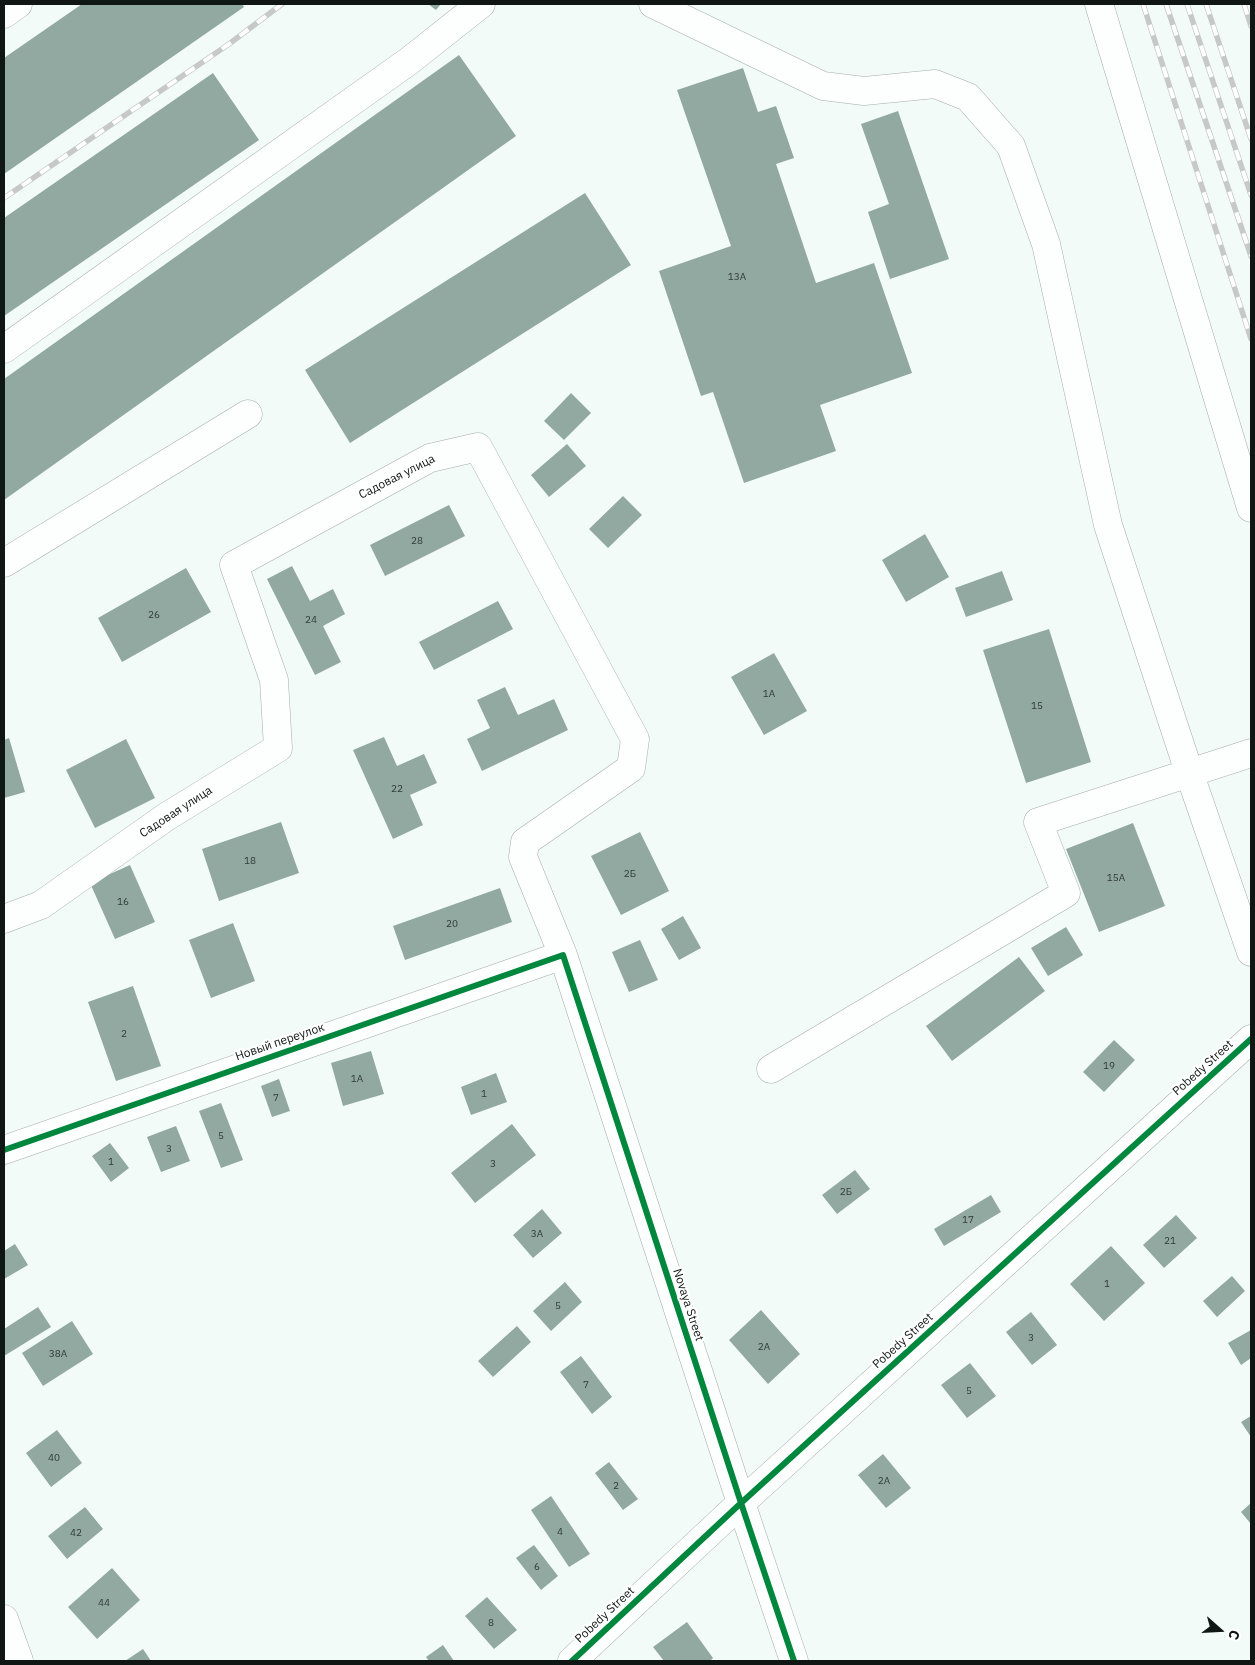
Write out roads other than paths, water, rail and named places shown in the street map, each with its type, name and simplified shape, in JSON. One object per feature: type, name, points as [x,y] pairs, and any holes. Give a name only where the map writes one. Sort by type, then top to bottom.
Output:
[{"type":"street","points":[[4,14],[18,4]]},
{"type":"street","points":[[4,349],[409,62],[481,4]]},
{"type":"street","points":[[653,4],[823,86],[864,91],[935,84],[968,97],[1010,146],[1046,244],[1108,525],[1189,772],[1251,952]]},
{"type":"street","points":[[1099,4],[1251,508]]},
{"type":"street","points":[[4,563],[248,414]]},
{"type":"street","name":"Садовая улица","points":[[4,919],[41,905],[166,817],[278,748],[274,680],[234,565],[430,458],[478,447],[635,739],[631,768],[525,842],[523,856],[563,955]]},
{"type":"street","points":[[771,1069],[1066,893],[1038,822],[1251,753]]},
{"type":"street","name":"Новый переулок","points":[[4,1150],[563,955]]},
{"type":"street","name":"Novaya Street","points":[[563,955],[794,1661]]},
{"type":"street","name":"Pobedy Street","points":[[572,1661],[741,1503],[1248,1048]]},
{"type":"street","points":[[4,1619],[19,1661]]},
{"type":"railway","points":[[4,198],[229,44],[282,4]]},
{"type":"railway","points":[[1143,4],[1251,339]]},
{"type":"railway","points":[[1166,4],[1251,256]]},
{"type":"railway","points":[[1187,4],[1251,195]]},
{"type":"railway","points":[[1206,4],[1251,139]]},
{"type":"railway","points":[[1244,4],[1251,26]]}]
